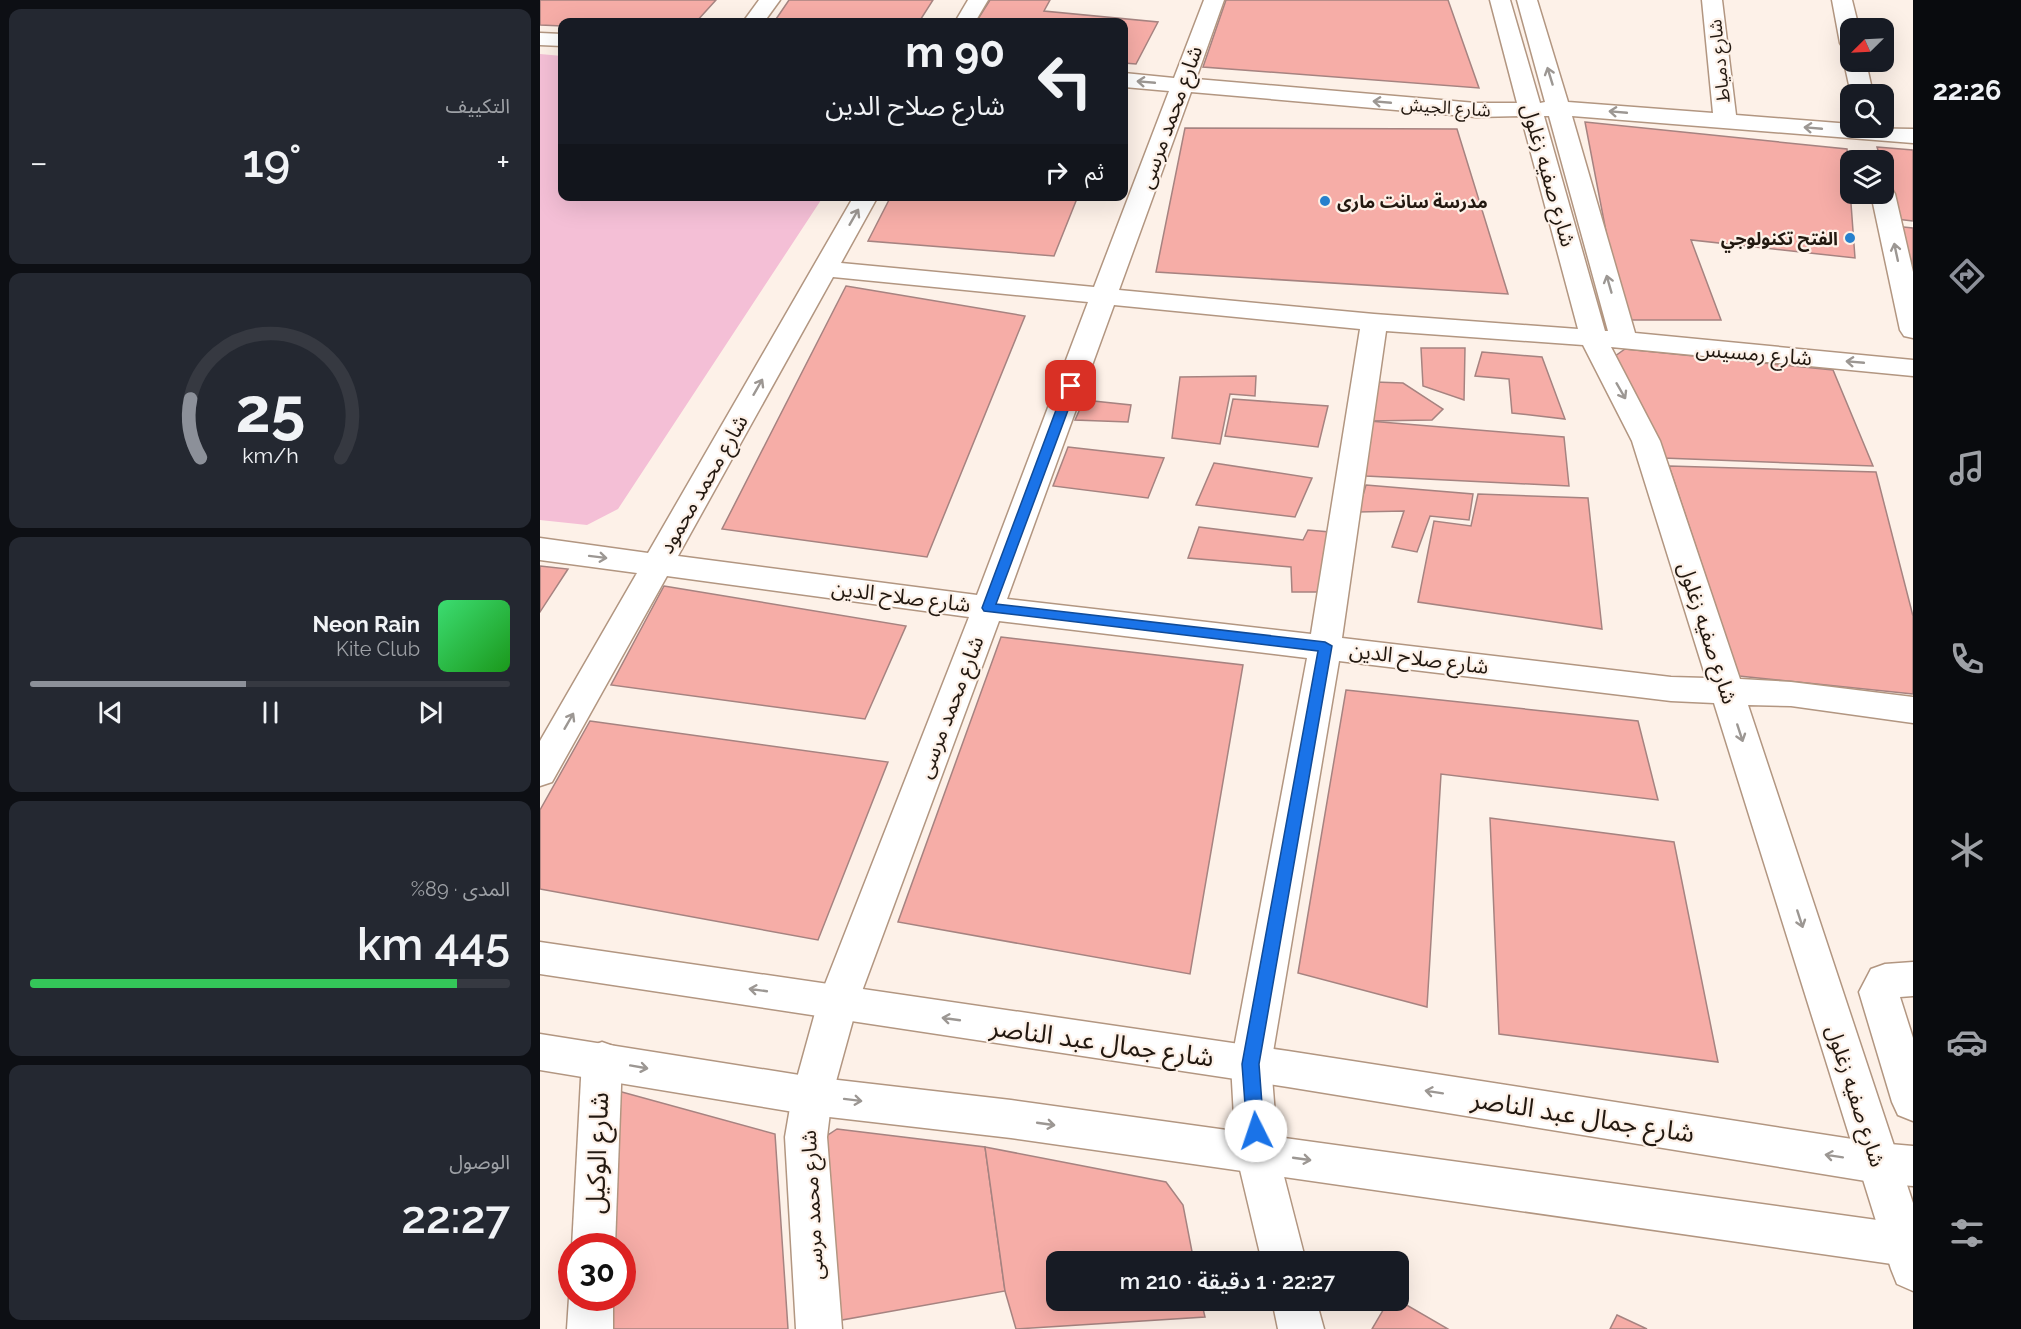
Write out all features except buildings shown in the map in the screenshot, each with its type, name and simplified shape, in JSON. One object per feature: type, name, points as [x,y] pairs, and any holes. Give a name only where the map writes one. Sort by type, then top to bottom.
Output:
[{"type":"street","points":[[756,18],[770,0]]},
{"type":"street","points":[[967,18],[978,0]]},
{"type":"street","name":"شارع محمد مرسى","points":[[819,1329],[806,1137],[812,1096],[838,1002],[988,608],[1214,0]]},
{"type":"street","name":"شارع صفيه زغلول","points":[[1500,0],[1530,110],[1646,441],[1727,691],[1895,1165],[1911,1253]]},
{"type":"street","name":"شارع صفيه زغلول","points":[[1527,0],[1559,108],[1609,340]]},
{"type":"street","name":"شارع دمياط","points":[[1712,0],[1725,121]]},
{"type":"street","points":[[1842,0],[1846,18]]},
{"type":"street","points":[[540,39],[558,40]]},
{"type":"street","name":"شارع الجيش","points":[[1128,80],[1476,110],[1559,108],[1725,121],[1840,134]]},
{"type":"street","name":"شارع الجيش","points":[[1894,136],[1913,136]]},
{"type":"street","name":"شارع محمد محمود","points":[[540,772],[863,201]]},
{"type":"street","points":[[1885,204],[1913,330]]},
{"type":"street","name":"شارع رمسيس","points":[[825,269],[1374,322],[1609,340],[1913,368]]},
{"type":"street","points":[[1281,1251],[1257,1153],[1251,1064],[1325,646],[1374,322]]},
{"type":"street","name":"شارع صلاح الدين","points":[[540,549],[988,608],[1325,646],[1671,689],[1791,694],[1913,710]]},
{"type":"street","name":"شارع جمال عبد الناصر","points":[[540,958],[1251,1064],[1895,1165]]},
{"type":"street","points":[[1913,979],[1886,981],[1879,992],[1913,1102]]},
{"type":"street","points":[[540,1052],[602,1060],[812,1096],[1011,1119],[1257,1153],[1911,1253]]},
{"type":"street","name":"شارع الوكيل","points":[[594,1233],[602,1060]]},
{"type":"street","points":[[590,1329],[591,1311]]},
{"type":"street","points":[[1297,1311],[1301,1329]]},
{"type":"shaded area","points":[[540,54],[558,56],[558,201],[820,201],[618,509],[587,525],[540,520]]},
{"type":"place","name":"مدرسة سانت مارى","points":[[1325,201]]},
{"type":"place","name":"الفتح تكنولوجي","points":[[1850,238]]},
{"type":"route","points":[[1071,386],[988,608],[1325,646],[1251,1064],[1256,1131]]}]
